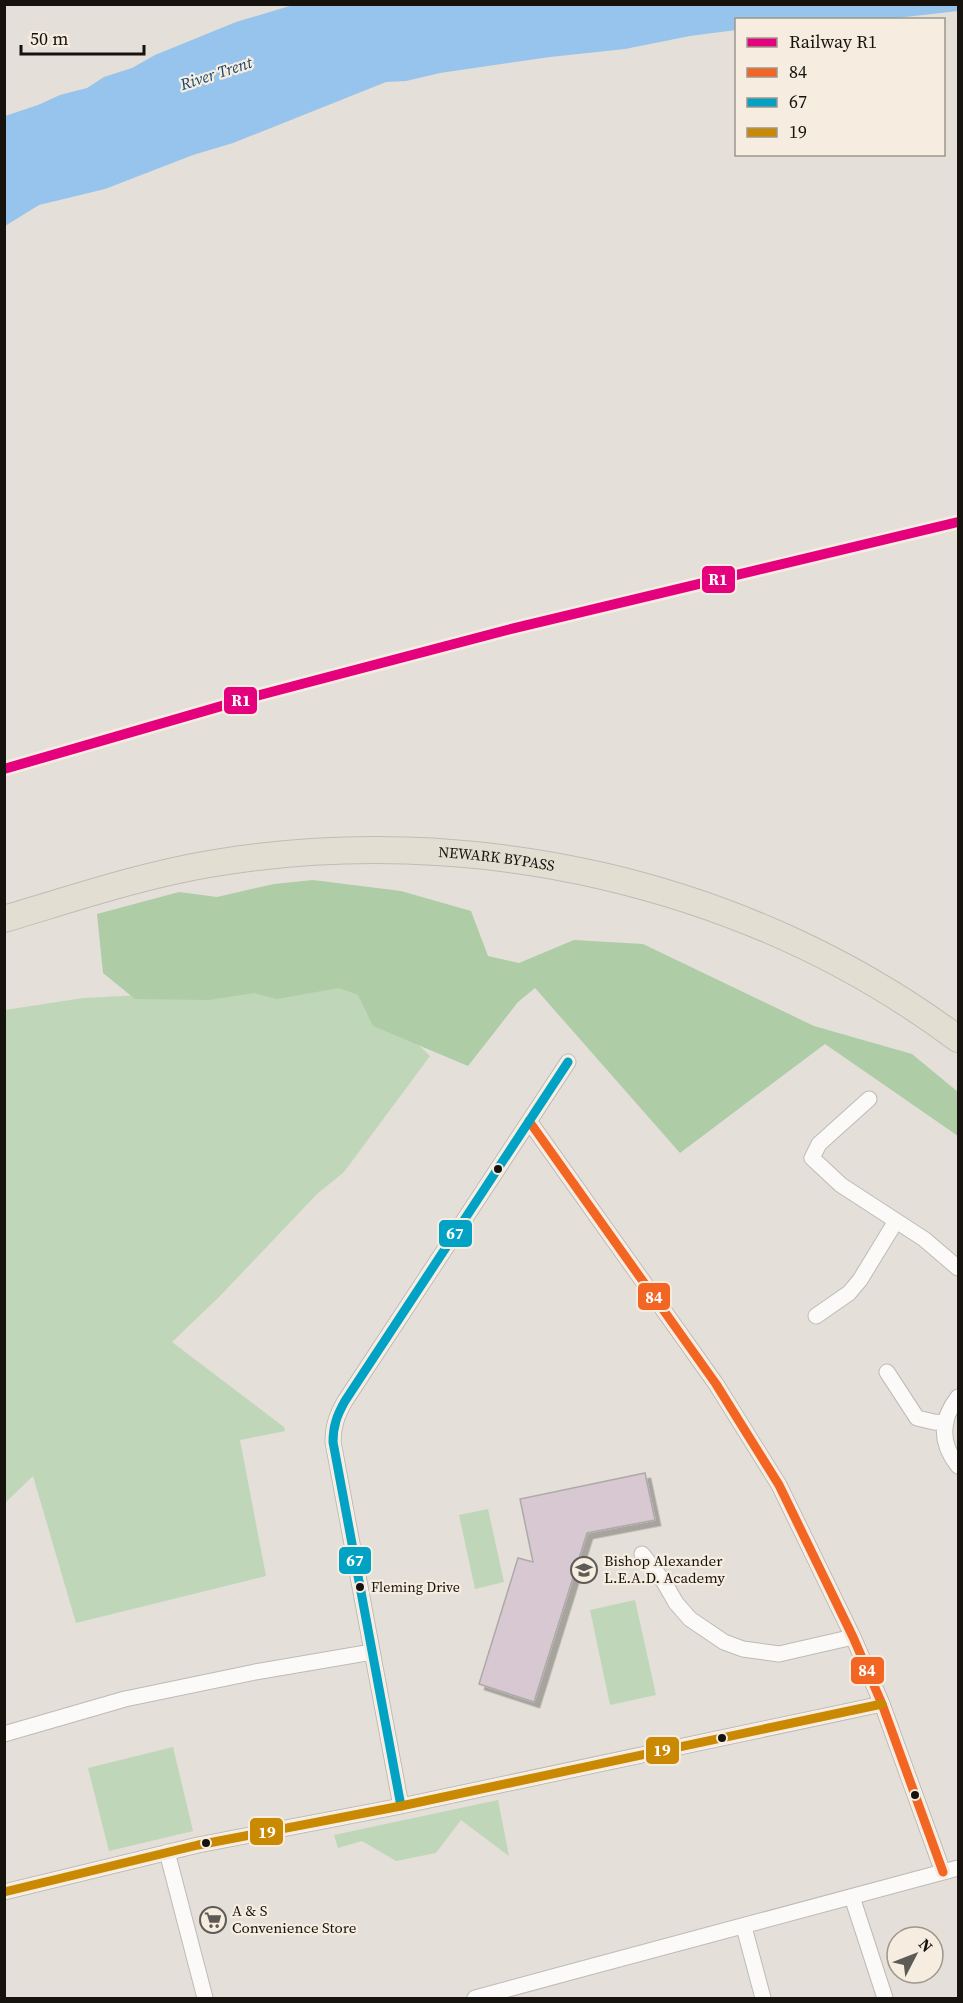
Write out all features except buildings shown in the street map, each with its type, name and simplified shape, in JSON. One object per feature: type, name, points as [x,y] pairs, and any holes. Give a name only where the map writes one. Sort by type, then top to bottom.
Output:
[{"type":"highway","name":"NEWARK BYPASS","points":[[4,919],[123,883],[208,864],[298,852],[380,850],[460,852],[510,858],[585,871],[663,891],[754,924],[820,954],[875,984],[929,1017],[958,1039]]},
{"type":"street","points":[[401,1806],[333,1442],[333,1427],[345,1401],[568,1062]]},
{"type":"street","points":[[869,1099],[819,1144],[812,1158],[841,1185],[924,1239],[958,1268]]},
{"type":"street","points":[[529,1121],[716,1384],[779,1485],[853,1637],[882,1704],[943,1872]]},
{"type":"street","points":[[816,1316],[849,1293],[860,1280],[896,1221]]},
{"type":"street","points":[[887,1372],[917,1418],[946,1423]]},
{"type":"street","points":[[958,1397],[952,1405],[946,1423],[945,1444],[958,1466]]},
{"type":"street","points":[[642,1554],[690,1619],[724,1642],[752,1651],[778,1654],[853,1637]]},
{"type":"street","points":[[4,1734],[125,1699],[255,1672],[372,1652]]},
{"type":"street","points":[[4,1892],[167,1852],[401,1806],[882,1704]]},
{"type":"street","points":[[167,1852],[205,1998]]},
{"type":"street","points":[[476,1998],[958,1868]]},
{"type":"street","points":[[852,1897],[885,1998]]},
{"type":"street","points":[[744,1927],[763,1998]]},
{"type":"green space","points":[[313,880],[401,891],[471,911],[488,956],[519,963],[574,940],[643,944],[814,1026],[912,1054],[958,1092],[958,1136],[825,1044],[680,1153],[535,988],[518,1002],[468,1066],[373,1026],[358,995],[339,988],[277,999],[254,993],[209,1000],[135,999],[103,973],[97,914],[179,892],[217,897],[274,884]]},
{"type":"green space","points":[[356,984],[430,1056],[344,1172],[317,1194],[219,1297],[172,1342],[284,1427],[285,1431],[240,1440],[266,1576],[76,1623],[33,1476],[5,1503],[5,1010],[83,998]]},
{"type":"green space","points":[[488,1509],[504,1582],[475,1589],[459,1515]]},
{"type":"green space","points":[[635,1600],[656,1695],[610,1705],[590,1610]]},
{"type":"green space","points":[[173,1747],[193,1831],[109,1851],[88,1768]]},
{"type":"green space","points":[[498,1800],[509,1856],[461,1820],[436,1853],[396,1861],[362,1841],[338,1848],[334,1835]]},
{"type":"water","name":"River Trent","points":[[958,4],[958,11],[897,18],[735,18],[735,30],[690,36],[625,49],[550,57],[440,73],[406,81],[386,82],[233,143],[193,155],[105,189],[39,205],[5,226],[5,116],[60,95],[87,88],[104,77],[132,68],[155,55],[236,22],[293,5]]},
{"type":"rail line","name":"R1","points":[[4,769],[256,696],[507,630],[958,522]]},
{"type":"transit line","name":"67","points":[[401,1806],[333,1442],[335,1426],[345,1401],[568,1062]]},
{"type":"transit line","name":"84","points":[[529,1121],[716,1384],[779,1485],[853,1637],[882,1704],[943,1872]]},
{"type":"transit line","name":"19","points":[[4,1892],[198,1845],[401,1806],[882,1704]]},
{"type":"place","name":"Bishop Alexander L.E.A.D. Academy","points":[[584,1570]]},
{"type":"place","name":"Fleming Drive","points":[[360,1587]]},
{"type":"place","name":"A & S Convenience Store","points":[[213,1920]]}]
